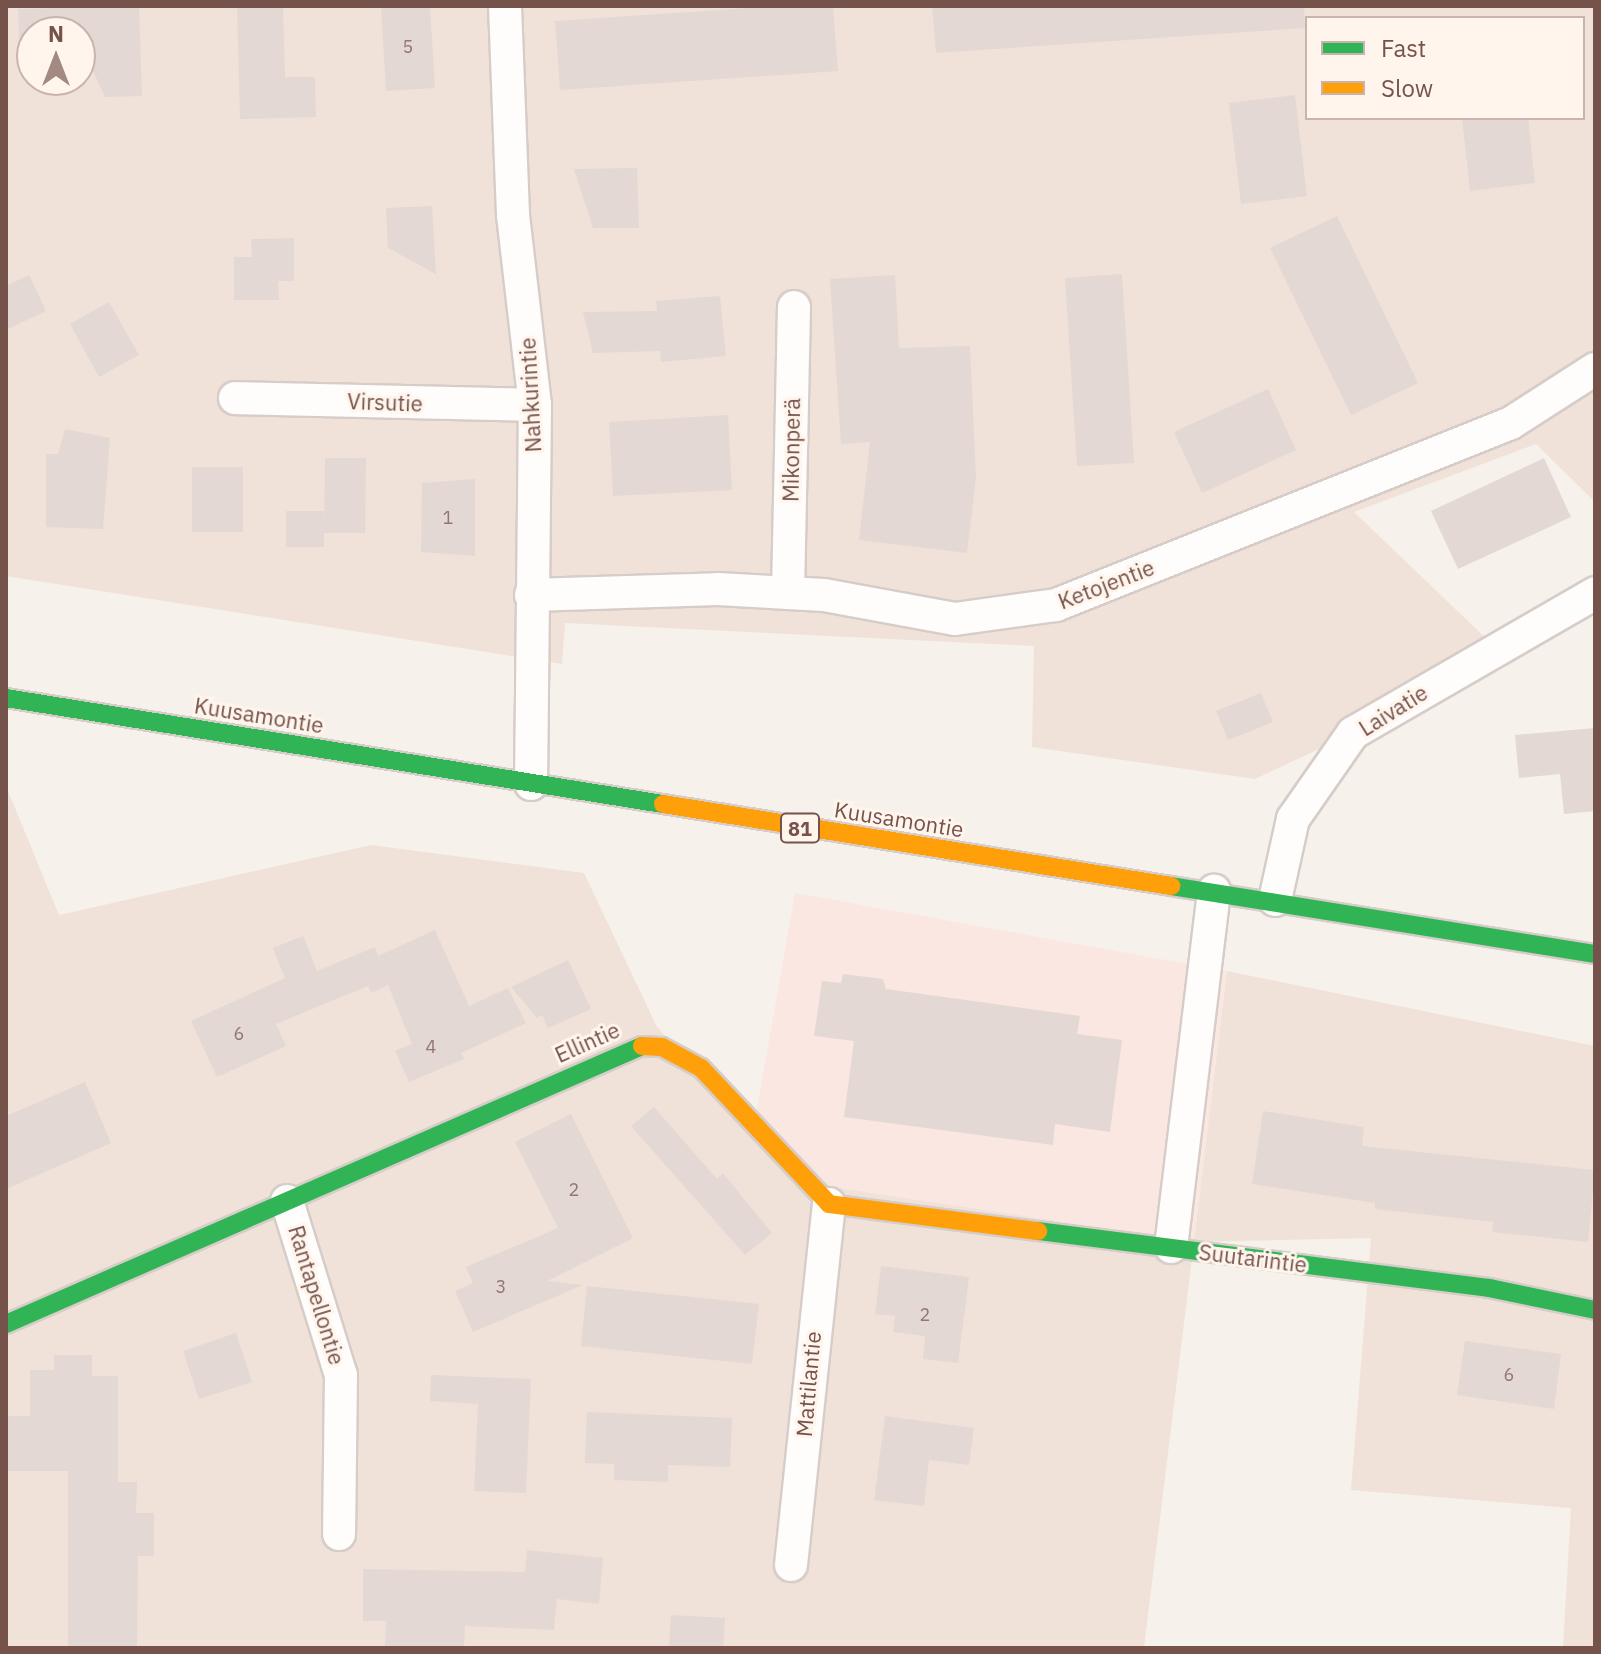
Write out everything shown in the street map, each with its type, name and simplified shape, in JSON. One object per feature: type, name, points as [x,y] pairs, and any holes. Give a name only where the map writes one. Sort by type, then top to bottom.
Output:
[{"type":"street","name":"Nahkurintie","points":[[505,6],[513,215],[535,405],[531,784]]},
{"type":"street","name":"Mikonperä","points":[[788,593],[794,307]]},
{"type":"street","name":"Ketojentie","points":[[531,595],[718,589],[824,595],[955,619],[1056,605],[1511,423],[1595,369]]},
{"type":"street","name":"Virsutie","points":[[235,398],[535,405]]},
{"type":"street","name":"Laivatie","points":[[1275,900],[1293,819],[1353,733],[1495,647],[1595,593]]},
{"type":"street","name":"Kuusamontie","points":[[6,698],[531,784],[1275,900],[1595,954]]},
{"type":"street","name":"Suutarintie","points":[[1214,891],[1171,1247],[1489,1288],[1595,1310]]},
{"type":"street","name":"Ellintie","points":[[6,1324],[638,1046],[662,1047],[701,1068],[829,1204]]},
{"type":"street","name":"Rantapellontie","points":[[287,1201],[341,1375],[339,1534]]},
{"type":"street","points":[[829,1204],[1171,1247]]},
{"type":"street","name":"Mattilantie","points":[[791,1565],[829,1204]]},
{"type":"shaded area","points":[[6,6],[1595,6],[1595,502],[1536,444],[1354,512],[1495,647],[1353,733],[1255,779],[1032,747],[1034,646],[565,623],[562,664],[6,576]]},
{"type":"shaded area","points":[[6,786],[59,915],[371,845],[584,873],[657,1027],[753,1132],[1193,1242],[1227,971],[1595,1046],[1595,1648],[1563,1648],[1571,1508],[1351,1490],[1371,1238],[1194,1242],[1144,1648],[6,1648]]},
{"type":"shaded area","points":[[795,893],[1227,971],[1194,1242],[812,1184],[753,1132]]},
{"type":"building","points":[[139,6],[142,96],[105,97],[96,78],[96,16],[18,16],[18,9]]},
{"type":"building","points":[[237,6],[283,6],[285,77],[315,77],[316,117],[240,119]]},
{"type":"building","points":[[381,6],[430,6],[435,88],[386,91]]},
{"type":"building","points":[[779,6],[833,6],[838,71],[560,90],[555,21]]},
{"type":"building","points":[[932,6],[1304,6],[1305,28],[936,53]]},
{"type":"building","points":[[1295,95],[1307,196],[1241,204],[1229,103]]},
{"type":"building","points":[[1462,120],[1528,120],[1535,183],[1470,191]]},
{"type":"building","points":[[637,168],[639,228],[593,228],[574,169]]},
{"type":"building","points":[[432,206],[436,274],[388,248],[386,208]]},
{"type":"building","points":[[1337,216],[1418,383],[1351,415],[1270,248]]},
{"type":"building","points":[[294,238],[294,281],[278,281],[279,300],[234,300],[234,257],[252,257],[251,239]]},
{"type":"building","points":[[1122,274],[1134,463],[1077,466],[1065,278]]},
{"type":"building","points":[[29,275],[46,311],[6,330],[6,286]]},
{"type":"building","points":[[895,275],[899,348],[970,346],[976,478],[967,553],[859,540],[870,442],[841,444],[830,279]]},
{"type":"building","points":[[720,296],[726,356],[661,362],[660,351],[593,353],[583,312],[657,311],[656,301]]},
{"type":"building","points":[[109,302],[139,355],[99,377],[70,324]]},
{"type":"building","points":[[1268,389],[1296,450],[1202,493],[1174,432]]},
{"type":"building","points":[[728,415],[732,490],[613,496],[609,422]]},
{"type":"building","points":[[65,429],[110,438],[103,529],[46,527],[46,454],[58,454]]},
{"type":"building","points":[[325,458],[366,458],[365,533],[324,533]]},
{"type":"building","points":[[1544,458],[1571,517],[1458,569],[1431,511]]},
{"type":"building","points":[[192,467],[243,467],[243,532],[192,532]]},
{"type":"building","points":[[475,479],[475,556],[421,552],[422,483]]},
{"type":"building","points":[[286,511],[324,511],[324,547],[286,547]]},
{"type":"building","points":[[1261,693],[1273,722],[1228,740],[1216,711]]},
{"type":"building","points":[[1595,728],[1595,811],[1564,814],[1560,774],[1519,778],[1515,735]]},
{"type":"building","points":[[435,930],[469,1006],[508,988],[526,1023],[461,1053],[464,1059],[409,1082],[395,1051],[412,1044],[388,985],[371,993],[368,986],[276,1024],[286,1046],[217,1077],[191,1021],[285,978],[273,948],[303,936],[317,971],[375,947],[378,956]]},
{"type":"building","points":[[568,960],[591,1009],[548,1028],[542,1015],[537,1018],[511,987]]},
{"type":"building","points":[[843,974],[883,979],[886,989],[1080,1016],[1077,1034],[1122,1040],[1110,1132],[1055,1124],[1053,1145],[844,1117],[854,1041],[814,1036],[822,981],[841,983]]},
{"type":"building","points":[[85,1082],[111,1143],[6,1189],[6,1116]]},
{"type":"building","points":[[654,1107],[717,1179],[723,1173],[772,1233],[745,1255],[631,1126]]},
{"type":"building","points":[[1263,1111],[1364,1127],[1362,1146],[1595,1170],[1588,1242],[1492,1232],[1493,1222],[1375,1209],[1375,1203],[1252,1184]]},
{"type":"building","points":[[571,1114],[633,1238],[547,1281],[583,1285],[473,1332],[455,1291],[473,1283],[466,1267],[558,1228],[515,1142]]},
{"type":"building","points":[[881,1266],[969,1277],[958,1363],[923,1359],[925,1336],[893,1332],[895,1316],[875,1314]]},
{"type":"building","points":[[587,1286],[759,1304],[752,1364],[581,1346]]},
{"type":"building","points":[[236,1333],[252,1382],[199,1399],[183,1351]]},
{"type":"building","points":[[1465,1341],[1561,1354],[1554,1409],[1457,1395]]},
{"type":"building","points":[[54,1355],[92,1355],[92,1376],[118,1376],[118,1482],[137,1482],[136,1513],[154,1513],[154,1556],[138,1556],[137,1648],[68,1648],[68,1471],[6,1471],[6,1416],[30,1416],[30,1370],[54,1370]]},
{"type":"building","points":[[431,1375],[531,1379],[526,1493],[474,1491],[478,1404],[430,1401]]},
{"type":"building","points":[[587,1412],[732,1418],[730,1467],[668,1465],[668,1482],[614,1480],[614,1464],[585,1463]]},
{"type":"building","points":[[885,1416],[974,1428],[969,1465],[929,1460],[924,1506],[874,1500]]},
{"type":"building","points":[[527,1550],[603,1558],[599,1604],[557,1599],[554,1630],[465,1626],[464,1648],[385,1648],[386,1621],[363,1621],[363,1569],[525,1572]]},
{"type":"building","points":[[671,1615],[725,1618],[723,1648],[669,1648]]},
{"type":"traffic: fast","points":[[6,698],[663,804]]},
{"type":"traffic: fast","points":[[1171,886],[1595,954]]},
{"type":"traffic: fast","points":[[6,1324],[642,1046]]},
{"type":"traffic: fast","points":[[1038,1231],[1489,1288],[1595,1310]]},
{"type":"traffic: slow","points":[[663,804],[1171,886]]},
{"type":"traffic: slow","points":[[642,1046],[662,1047],[701,1068],[829,1204],[1038,1231]]}]
